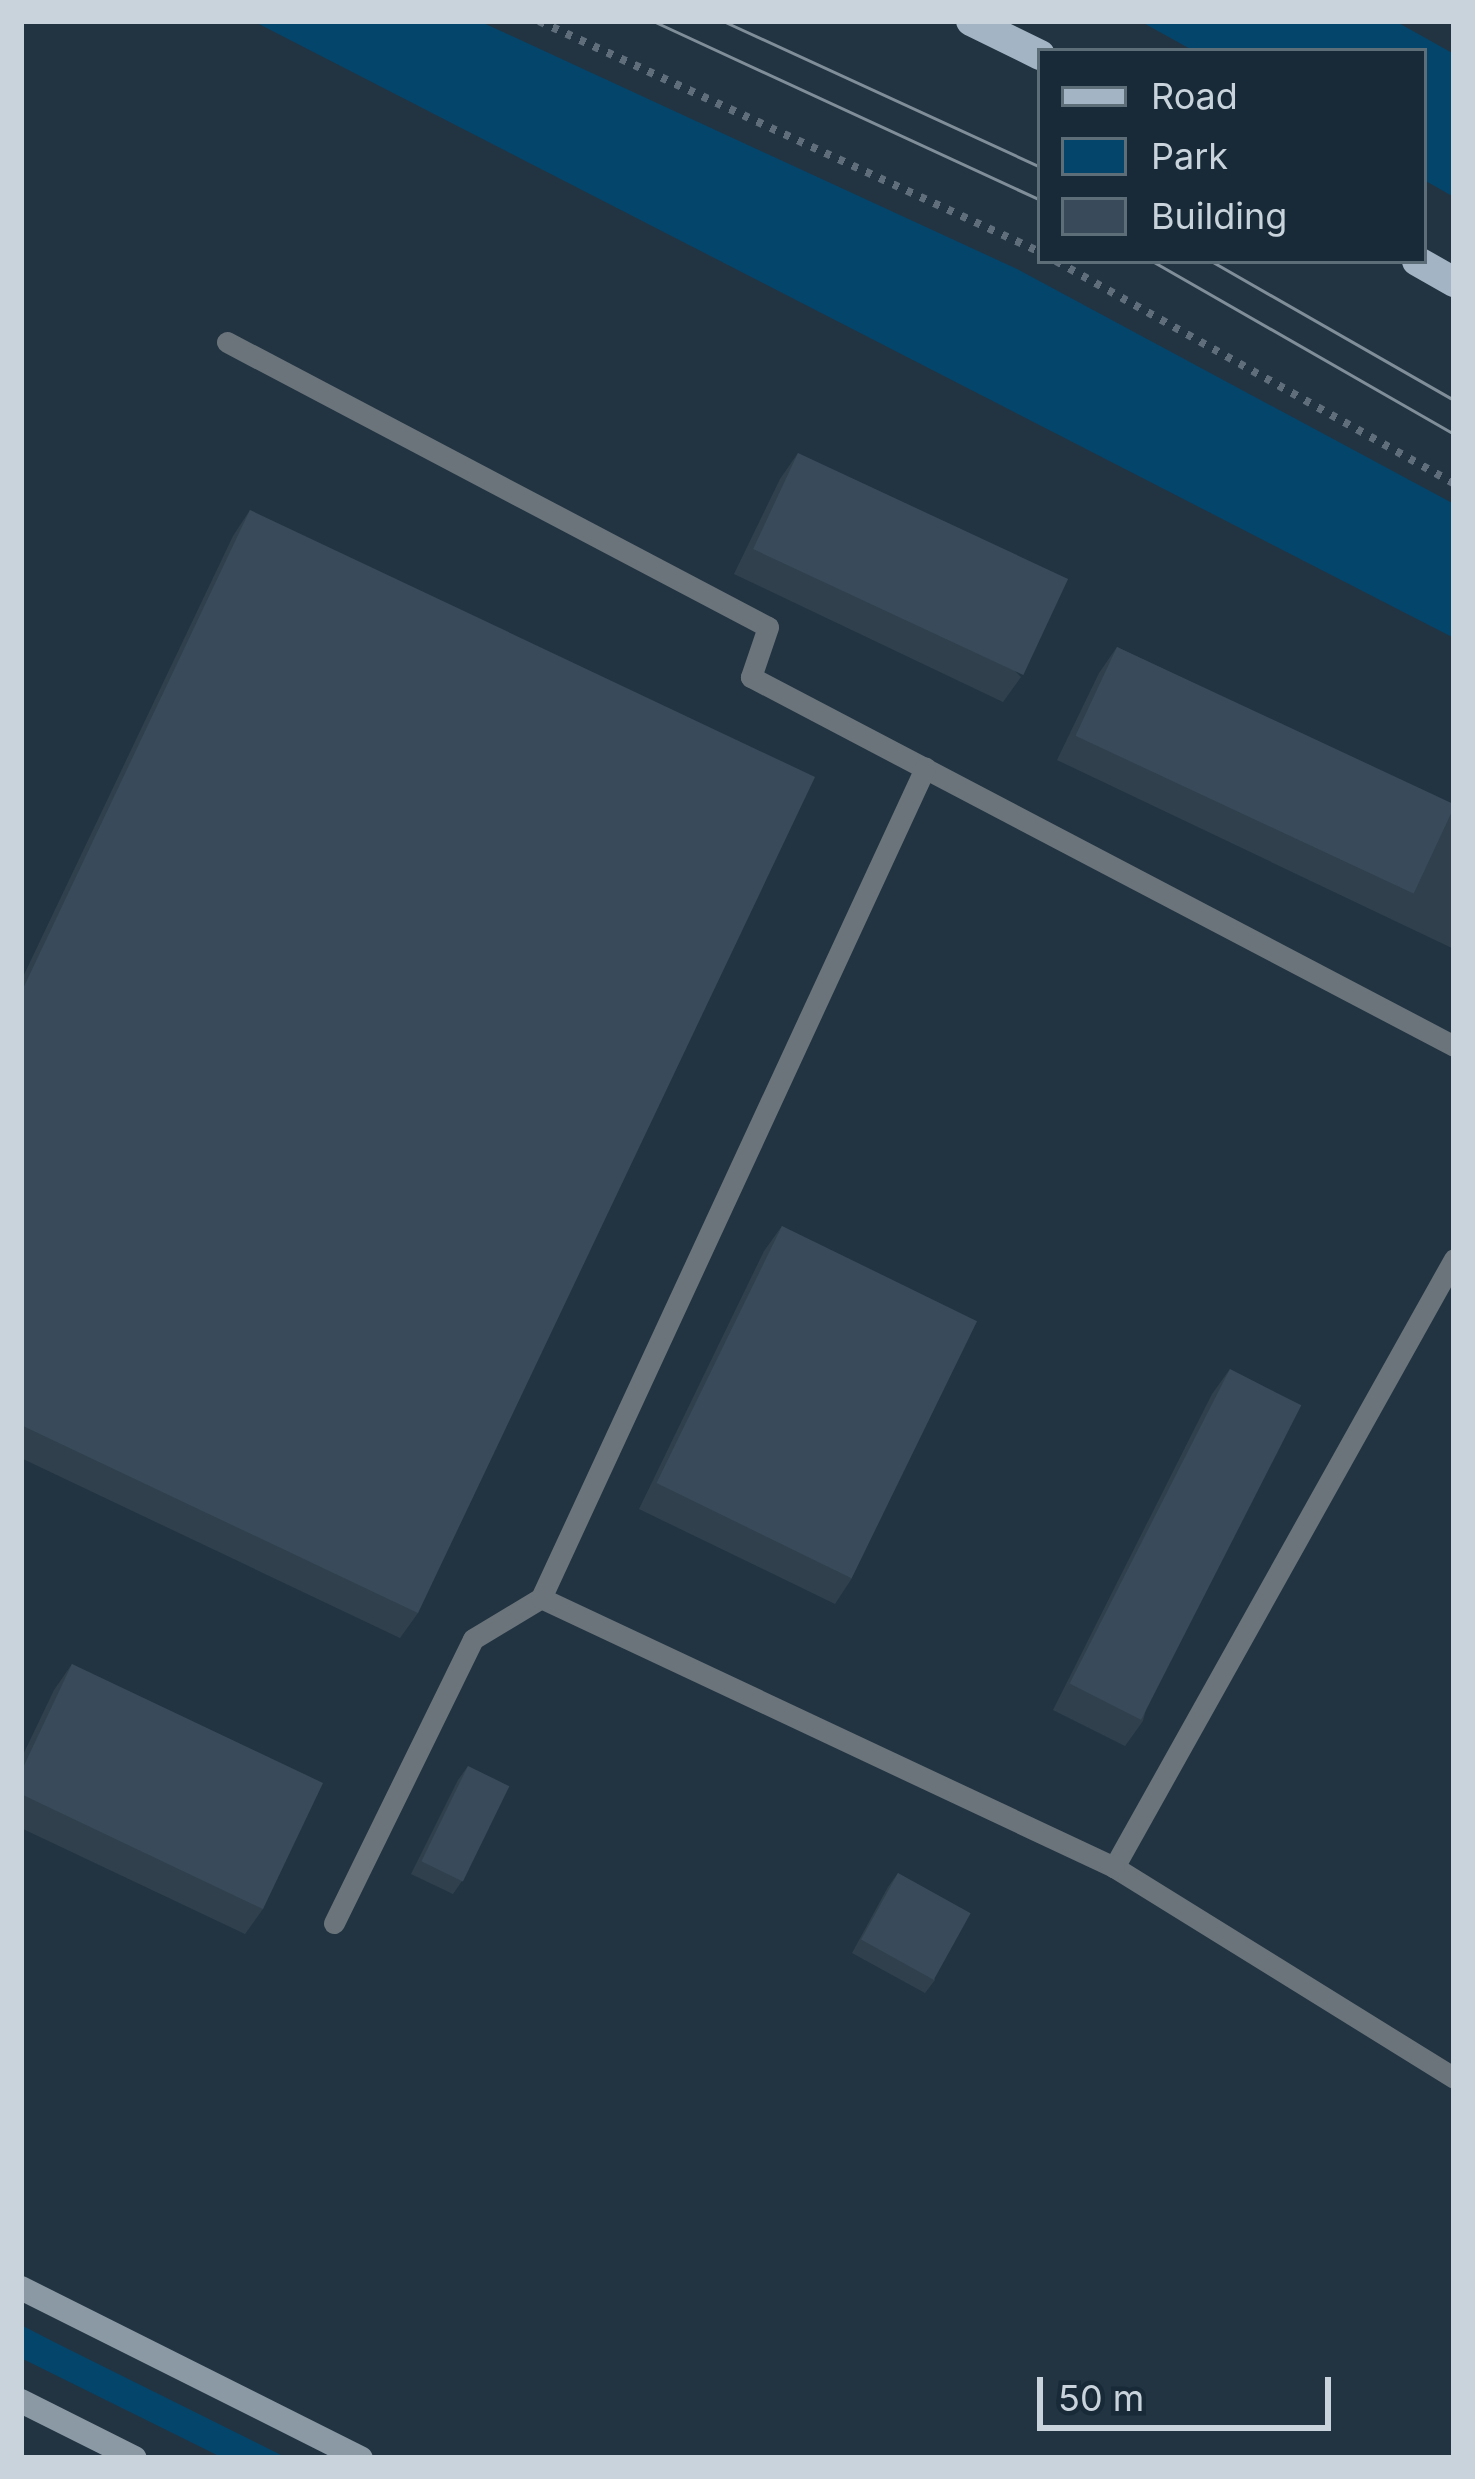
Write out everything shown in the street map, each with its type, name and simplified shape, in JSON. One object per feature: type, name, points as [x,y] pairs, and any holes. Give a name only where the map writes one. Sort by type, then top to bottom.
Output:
[{"type":"main road","points":[[989,25],[1037,53]]},
{"type":"main road","points":[[1422,264],[1454,282]]},
{"type":"main road","points":[[21,2288],[362,2458]]},
{"type":"main road","points":[[21,2401],[125,2455]]},
{"type":"lane","points":[[227,342],[768,627],[752,677],[1454,1046]]},
{"type":"lane","points":[[334,1923],[473,1639],[541,1598],[925,768]]},
{"type":"lane","points":[[1114,1867],[1454,1259]]},
{"type":"lane","points":[[541,1598],[1114,1867],[1454,2078]]},
{"type":"path","points":[[539,21],[1037,251]]},
{"type":"path","points":[[1061,264],[1454,483]]},
{"type":"green space","points":[[253,21],[479,21],[1017,269],[1454,504],[1454,638]]},
{"type":"green space","points":[[1140,21],[1395,21],[1454,54],[1454,197],[1427,182],[1427,48],[1189,48]]},
{"type":"green space","points":[[21,2325],[287,2458],[223,2458],[21,2358]]},
{"type":"building","points":[[798,453],[1068,579],[1023,675],[753,549]]},
{"type":"building","points":[[250,510],[815,777],[418,1613],[21,1425],[21,993]]},
{"type":"building","points":[[1117,647],[1454,804],[1414,893],[1076,736]]},
{"type":"building","points":[[782,1226],[977,1321],[852,1578],[657,1483]]},
{"type":"building","points":[[1230,1369],[1301,1405],[1141,1720],[1070,1684]]},
{"type":"building","points":[[72,1664],[323,1783],[263,1909],[21,1794],[21,1772]]},
{"type":"building","points":[[468,1766],[509,1786],[463,1881],[422,1861]]},
{"type":"building","points":[[898,1873],[971,1913],[934,1980],[861,1939]]},
{"type":"tram line","points":[[653,21],[1037,199]]},
{"type":"tram line","points":[[723,21],[1037,166]]},
{"type":"tram line","points":[[1157,264],[1454,434]]},
{"type":"tram line","points":[[1216,264],[1454,400]]}]
